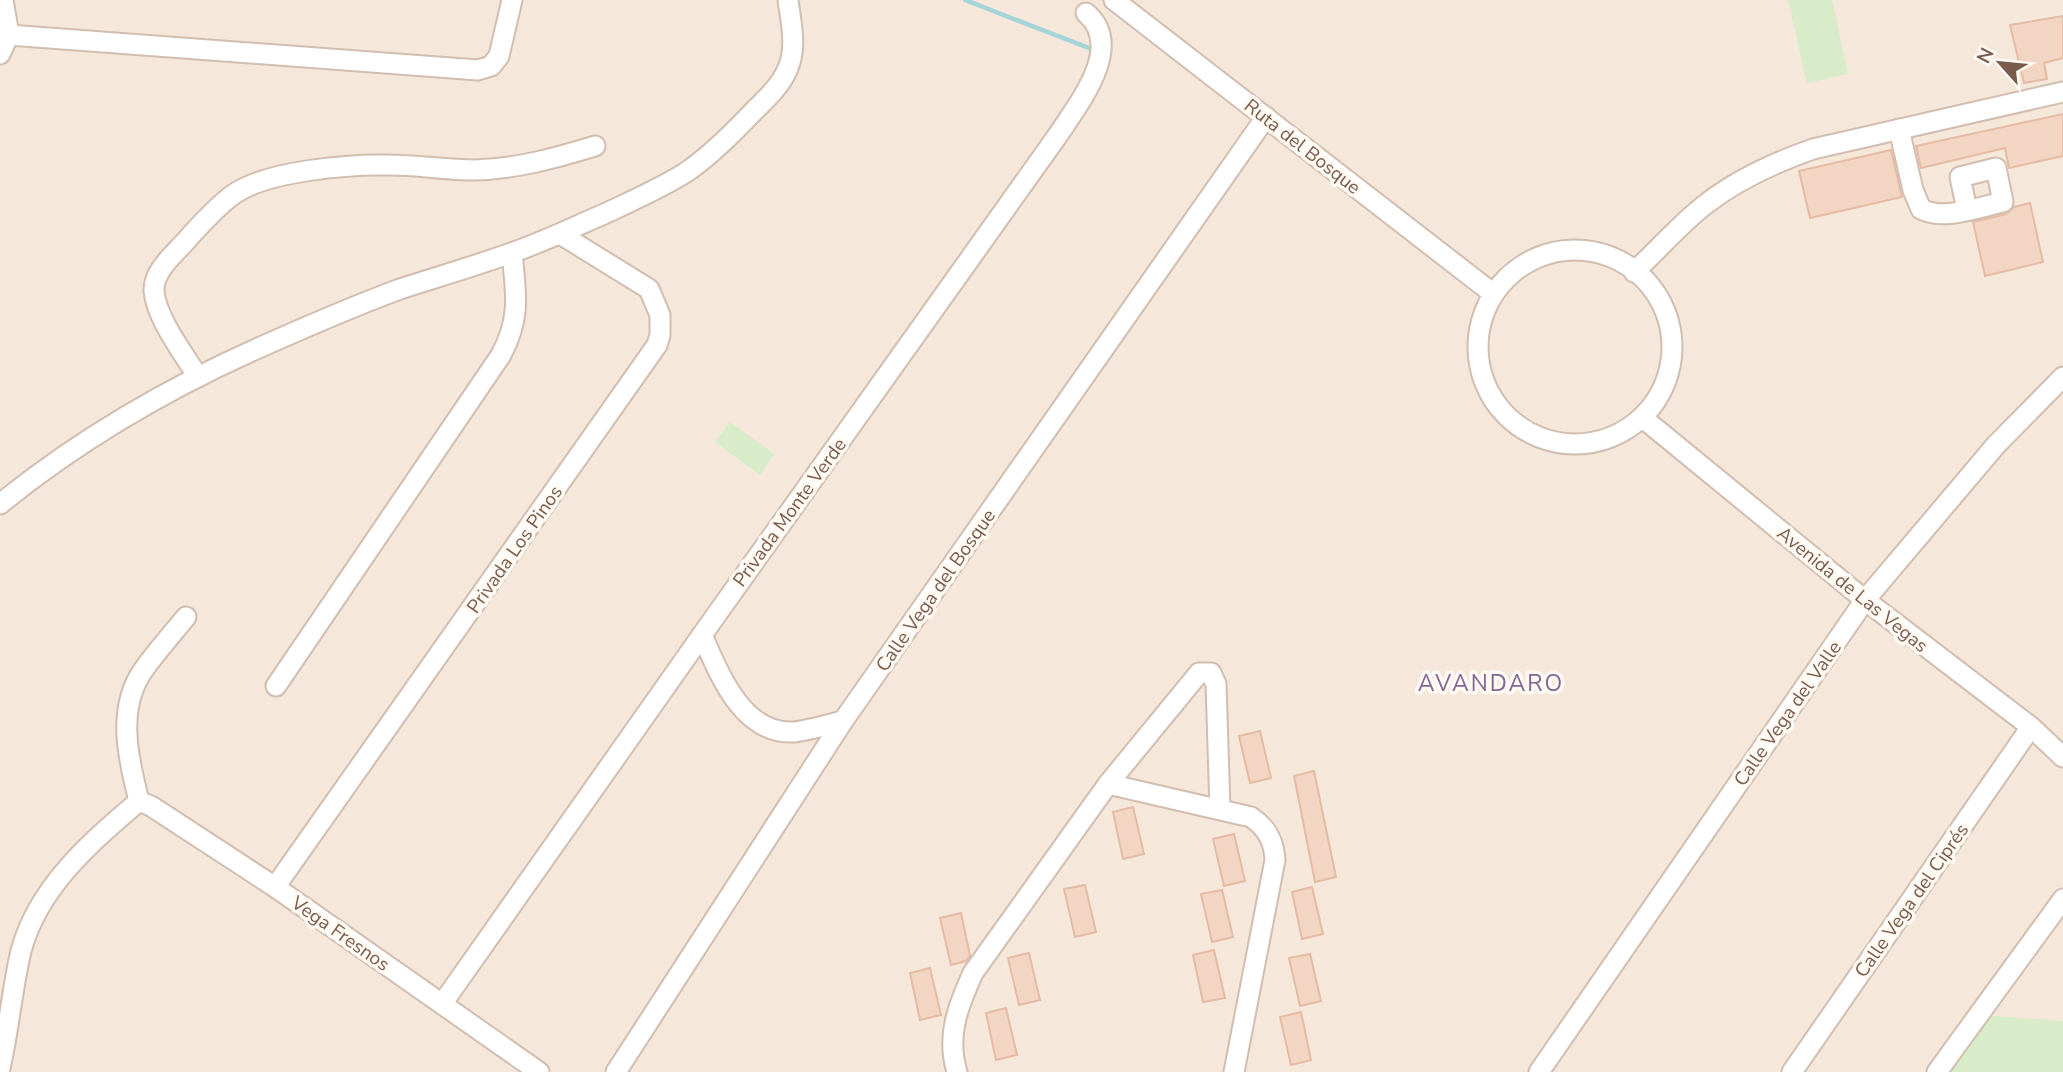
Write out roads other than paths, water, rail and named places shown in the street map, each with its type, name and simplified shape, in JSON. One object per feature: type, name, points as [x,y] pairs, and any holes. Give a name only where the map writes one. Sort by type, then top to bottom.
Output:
[{"type":"street","points":[[0,54],[9,35],[3,0]]},
{"type":"street","points":[[9,35],[478,70],[491,66],[499,56],[512,0]]},
{"type":"street","points":[[0,504],[60,458],[198,376],[264,345],[399,290],[512,253],[560,234],[649,193],[687,172],[749,116],[775,89],[788,70],[793,38],[788,0]]},
{"type":"street","name":"Ruta del Bosque","points":[[1114,0],[1491,292]]},
{"type":"street","name":"Privada Monte Verde","points":[[442,1004],[702,635],[1028,181],[1082,98],[1098,66],[1101,49],[1100,32],[1086,13]]},
{"type":"street","points":[[1634,272],[1706,204],[1781,160],[1813,149],[2063,92]]},
{"type":"street","name":"Calle Vega del Bosque","points":[[616,1072],[843,721],[1266,117]]},
{"type":"street","points":[[1899,129],[1913,190],[1921,209],[1931,214],[1968,210]]},
{"type":"street","points":[[198,376],[159,308],[154,291],[156,279],[165,264],[232,195],[246,187],[295,174],[387,165],[472,170],[513,167],[595,146]]},
{"type":"street","name":"Privada Los Pinos","points":[[275,887],[657,345],[660,315],[649,289],[560,234]]},
{"type":"street","points":[[1561,251],[1603,256],[1634,272],[1658,298],[1670,322],[1674,349],[1671,375],[1660,399],[1644,419],[1617,436],[1587,443],[1555,440],[1525,428],[1500,408],[1483,381],[1476,350],[1478,319],[1491,292],[1521,264],[1561,251]]},
{"type":"street","points":[[276,686],[501,355],[514,328],[518,306],[512,253]]},
{"type":"street","name":"Calle Vega del Valle","points":[[1539,1072],[1865,600],[1996,446],[2063,377]]},
{"type":"street","name":"Avenida de Las Vegas","points":[[1644,419],[1865,600],[2031,727],[2063,757]]},
{"type":"street","points":[[0,1068],[22,950],[36,916],[57,880],[73,862],[139,801],[132,776],[126,725],[128,704],[143,670],[186,617]]},
{"type":"street","points":[[702,635],[713,662],[738,705],[755,720],[774,730],[794,732],[843,721]]},
{"type":"street","points":[[957,1072],[953,1059],[953,1028],[957,1008],[973,973],[1108,784],[1199,673],[1206,672],[1214,677],[1216,684],[1220,809]]},
{"type":"street","name":"Calle Vega del Ciprés","points":[[1792,1072],[2031,727]]},
{"type":"street","points":[[1108,784],[1251,817],[1266,831],[1275,850],[1234,1072]]},
{"type":"street","name":"Vega Fresnos","points":[[139,801],[151,806],[275,887],[539,1072]]},
{"type":"street","points":[[1937,1072],[2063,899]]},
{"type":"waterway","points":[[965,0],[1094,50]]},
{"type":"district","name":"AVANDARO","points":[[1491,683]]}]
